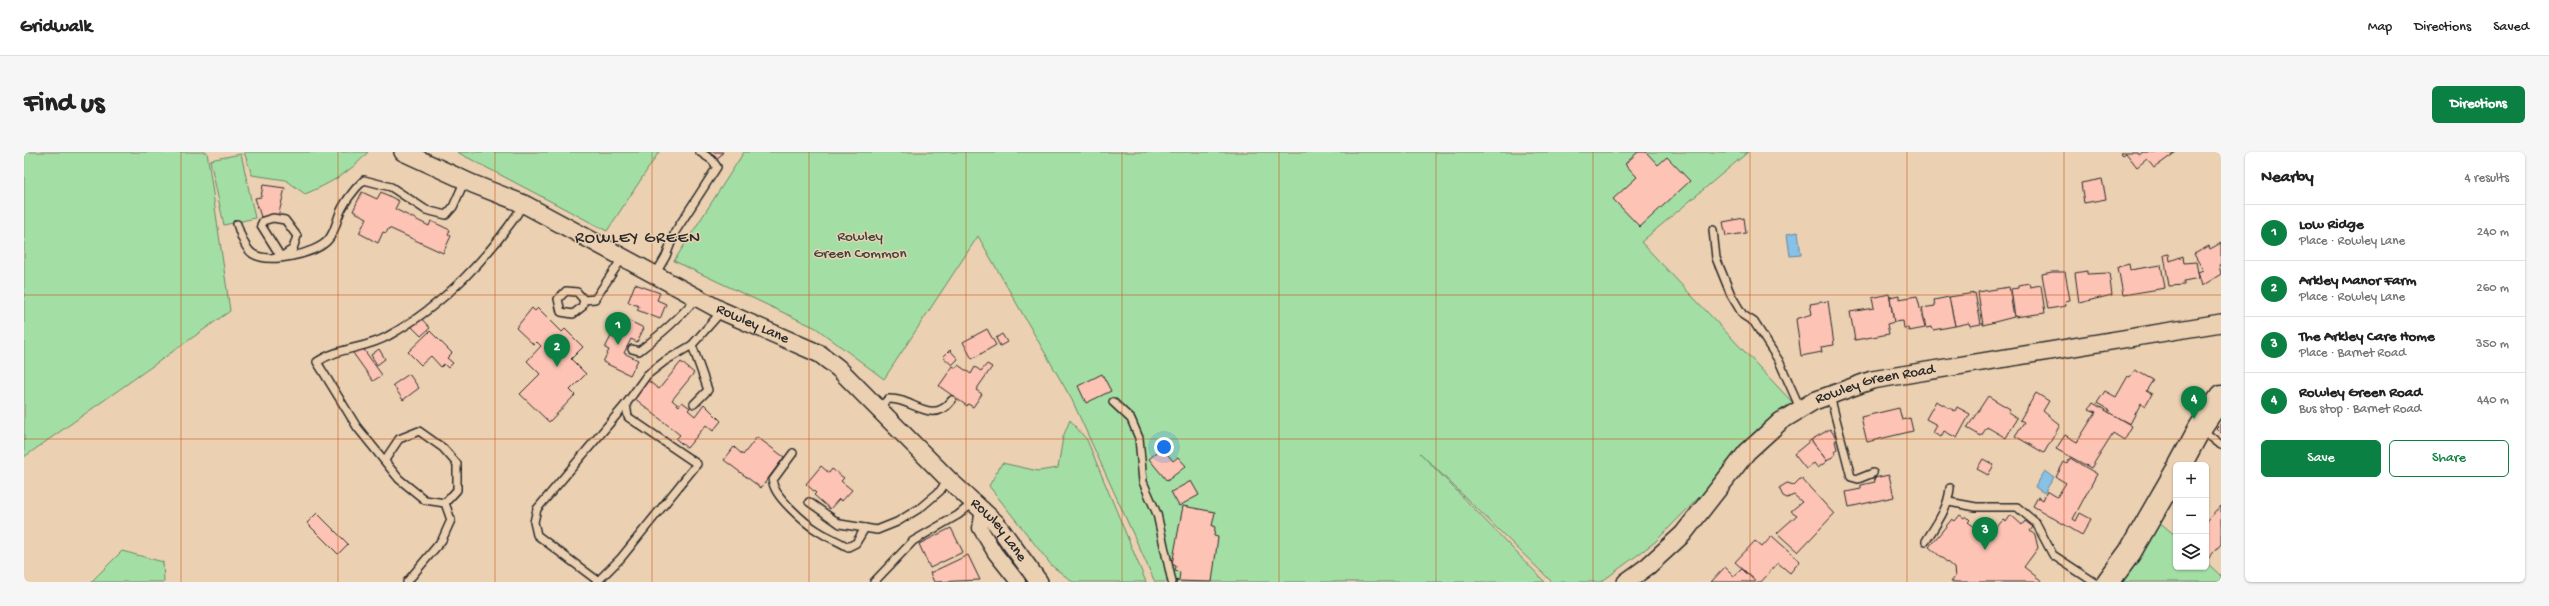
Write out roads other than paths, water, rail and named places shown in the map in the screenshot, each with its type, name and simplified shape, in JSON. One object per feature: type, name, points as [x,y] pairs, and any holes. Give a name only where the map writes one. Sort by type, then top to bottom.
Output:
[{"type":"main road","points":[[2182,462],[2200,428],[2221,397]]},
{"type":"main road","points":[[2108,582],[2130,552],[2173,477]]},
{"type":"street","name":"Rowley Lane","points":[[403,152],[465,180],[524,204],[722,311],[820,354],[838,368],[948,479],[979,505],[996,523],[1039,582]]},
{"type":"street","name":"Rowley Green Road","points":[[1626,582],[1648,566],[1683,534],[1747,452],[1781,421],[1800,408],[1829,395],[1872,380],[1936,368],[2221,323]]},
{"type":"street","points":[[979,505],[980,528],[995,552],[1018,582]]},
{"type":"lane","points":[[655,275],[666,256],[675,232],[717,167],[712,160],[700,152]]},
{"type":"lane","points":[[237,224],[242,238],[252,253],[266,258],[282,257],[310,251],[327,242],[335,231],[338,217],[356,187],[364,180],[391,187],[426,210],[446,215],[454,207],[465,180]]},
{"type":"lane","points":[[445,503],[425,500],[400,479],[357,427],[316,362],[329,354],[387,337],[419,315],[458,285],[511,223],[524,204]]},
{"type":"lane","points":[[273,218],[285,220],[297,236],[293,249],[282,257],[261,225],[263,220],[273,218]]},
{"type":"lane","points":[[1713,230],[1716,258],[1731,295],[1743,315],[1754,322],[1780,361],[1800,408]]},
{"type":"lane","points":[[584,300],[594,299],[623,257]]},
{"type":"lane","points":[[632,349],[639,351],[657,337],[684,313],[697,297]]},
{"type":"lane","points":[[626,404],[628,417],[697,464],[621,558],[598,581],[538,535],[534,522],[537,509],[626,404],[647,376],[665,361],[692,345],[722,311]]},
{"type":"lane","points":[[692,345],[708,390],[694,404]]},
{"type":"lane","points":[[1829,395],[1851,477],[1858,479],[1873,473]]},
{"type":"lane","points":[[878,409],[888,399],[897,398],[916,407],[936,412],[946,408],[952,400]]},
{"type":"lane","points":[[1113,402],[1131,419],[1139,438],[1143,482],[1157,514],[1172,582]]},
{"type":"lane","points":[[2200,428],[2221,445]]},
{"type":"lane","points":[[385,460],[399,439],[419,431],[444,448],[457,464],[457,490],[445,503]]},
{"type":"lane","points":[[793,453],[773,478],[772,483],[786,503],[817,530],[848,547],[856,543],[865,528]]},
{"type":"lane","points":[[810,502],[840,524],[877,530],[897,522],[920,508],[940,491],[948,479]]},
{"type":"lane","points":[[1926,541],[1949,502],[1950,488]]},
{"type":"lane","points":[[1949,502],[1976,507],[2017,507],[2036,523],[2053,555],[2094,582]]},
{"type":"lane","points":[[407,582],[442,540],[451,520],[445,503]]},
{"type":"lane","points":[[874,582],[914,541],[958,515],[979,505]]},
{"type":"water","points":[[1798,232],[1801,255],[1790,256],[1787,234]]},
{"type":"water","points":[[2045,471],[2054,477],[2044,493],[2035,487]]},
{"type":"place","name":"Low Ridge","points":[[618,345]]},
{"type":"place","name":"Arkley Manor Farm","points":[[557,367]]},
{"type":"place","name":"Rowley Green Road","points":[[2194,419]]},
{"type":"place","name":"The Arkley Care Home","points":[[1985,550]]},
{"type":"district","name":"ROWLEY GREEN","points":[[638,239]]},
{"type":"park label","name":"Rowley Green Common","points":[[860,246]]}]
